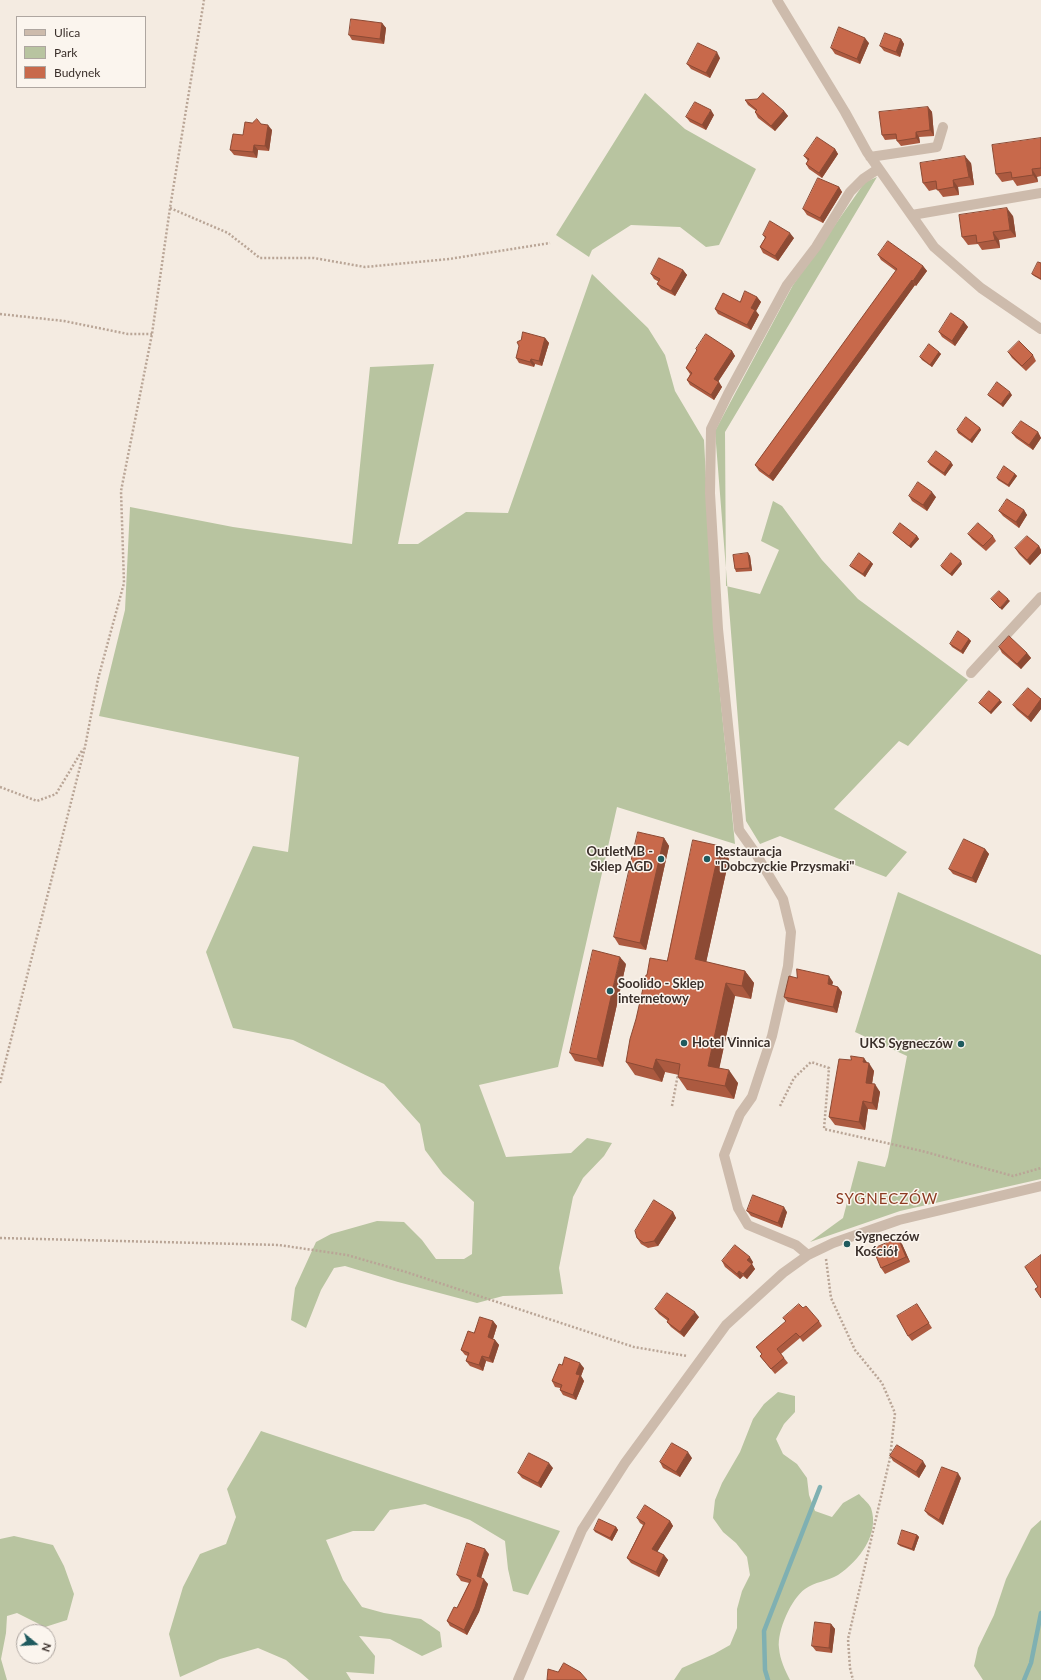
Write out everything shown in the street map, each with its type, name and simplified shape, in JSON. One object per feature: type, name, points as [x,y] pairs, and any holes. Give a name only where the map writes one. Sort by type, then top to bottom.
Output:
[{"type":"street","points":[[777,0],[845,112],[870,157],[934,247],[955,267],[981,288],[1041,329]]},
{"type":"street","points":[[870,157],[937,147],[943,128]]},
{"type":"street","points":[[808,1255],[796,1245],[748,1225],[738,1208],[724,1155],[740,1114],[752,1098],[772,1036],[788,966],[792,932],[783,899],[756,854],[739,830],[718,629],[710,492],[711,429],[728,394],[787,285],[816,247],[850,192],[863,179],[878,169]]},
{"type":"street","points":[[912,215],[1041,193]]},
{"type":"street","points":[[971,673],[1041,597]]},
{"type":"street","points":[[518,1680],[582,1530],[625,1463],[726,1325],[783,1273],[808,1255],[833,1243],[899,1220],[1041,1186]]},
{"type":"path","points":[[0,1083],[85,747],[98,679],[124,583],[121,491],[152,334],[170,208],[204,0]]},
{"type":"path","points":[[170,208],[228,233],[260,258],[314,258],[365,266],[449,259],[550,243]]},
{"type":"path","points":[[0,314],[64,322],[128,334],[152,334]]},
{"type":"path","points":[[0,787],[38,801],[56,794],[85,747]]},
{"type":"path","points":[[726,1038],[750,1043]]},
{"type":"path","points":[[780,1106],[794,1078],[811,1062],[829,1068],[824,1129],[922,1151],[1013,1176],[1041,1168]]},
{"type":"path","points":[[672,1106],[678,1074]]},
{"type":"path","points":[[0,1238],[279,1245],[347,1255],[406,1272],[634,1347],[702,1359]]},
{"type":"path","points":[[824,1247],[831,1298],[855,1350],[882,1383],[895,1413],[890,1458],[848,1639],[850,1668],[853,1680]]},
{"type":"green space","points":[[645,93],[685,129],[756,169],[719,245],[706,247],[680,227],[631,225],[592,250],[589,257],[556,235]]},
{"type":"green space","points":[[877,177],[725,432],[726,568],[715,431],[793,285],[865,182]]},
{"type":"green space","points":[[592,274],[648,328],[665,355],[675,391],[704,440],[714,633],[735,844],[617,807],[558,1067],[479,1085],[506,1157],[571,1153],[587,1138],[612,1143],[604,1156],[583,1178],[573,1197],[559,1268],[563,1294],[503,1296],[477,1303],[345,1266],[334,1268],[321,1290],[306,1328],[291,1320],[295,1288],[316,1242],[331,1234],[377,1221],[404,1222],[422,1240],[436,1259],[464,1259],[472,1254],[474,1202],[443,1174],[425,1150],[420,1124],[384,1084],[293,1040],[233,1028],[206,952],[253,846],[288,852],[299,757],[99,716],[125,610],[130,507],[233,527],[352,544],[370,367],[434,364],[398,544],[418,544],[466,512],[508,513]]},
{"type":"green space","points":[[773,501],[782,506],[822,560],[858,599],[968,680],[908,746],[899,741],[834,809],[907,852],[886,877],[780,836],[760,844],[746,821],[727,586],[760,594],[779,550],[761,541]]},
{"type":"green space","name":"UKS Sygneczów","points":[[898,892],[1041,955],[1041,1179],[900,1211],[810,1242],[843,1218],[858,1161],[885,1167],[888,1157],[907,1056],[855,1032]]},
{"type":"green space","points":[[778,1392],[795,1396],[795,1412],[784,1424],[776,1439],[783,1454],[797,1464],[807,1478],[809,1495],[815,1511],[832,1517],[843,1503],[859,1494],[871,1508],[873,1527],[870,1537],[860,1555],[846,1569],[834,1577],[805,1589],[790,1608],[780,1633],[779,1648],[780,1657],[790,1680],[674,1680],[682,1668],[714,1654],[730,1645],[737,1628],[737,1609],[742,1591],[750,1575],[747,1557],[736,1543],[723,1532],[713,1518],[715,1500],[722,1483],[740,1452],[753,1419],[764,1404]]},
{"type":"green space","points":[[261,1431],[560,1531],[528,1595],[513,1591],[508,1569],[505,1541],[470,1520],[425,1504],[390,1510],[374,1531],[353,1531],[326,1540],[343,1580],[362,1607],[384,1613],[421,1619],[440,1632],[442,1647],[422,1656],[390,1639],[359,1636],[375,1656],[374,1674],[346,1672],[351,1680],[309,1680],[286,1660],[258,1648],[220,1659],[180,1677],[169,1634],[183,1587],[200,1554],[226,1544],[236,1517],[227,1489]]},
{"type":"green space","points":[[1041,1520],[1041,1680],[983,1680],[974,1666],[978,1648],[994,1615],[1006,1579],[1031,1529]]},
{"type":"green space","points":[[14,1536],[53,1545],[64,1566],[74,1594],[67,1620],[54,1624],[39,1624],[17,1613],[7,1616],[6,1633],[1,1659],[7,1680],[0,1680],[0,1539]]},
{"type":"building","points":[[351,19],[382,23],[380,39],[349,35]]},
{"type":"building","points":[[839,27],[865,38],[857,59],[831,48]]},
{"type":"building","points":[[885,33],[901,39],[896,52],[880,46]]},
{"type":"building","points":[[698,43],[717,52],[706,73],[687,64]]},
{"type":"building","points":[[763,93],[784,111],[771,126],[755,112],[757,110],[745,100],[757,99]]},
{"type":"building","points":[[695,102],[711,110],[702,125],[686,117]]},
{"type":"building","points":[[928,107],[930,130],[916,132],[916,138],[897,141],[896,134],[882,135],[879,112]]},
{"type":"building","points":[[257,119],[261,124],[268,125],[265,146],[254,145],[253,152],[230,150],[233,134],[243,135],[245,122],[252,123]]},
{"type":"building","points":[[817,137],[835,149],[819,173],[806,164],[809,159],[804,156]]},
{"type":"building","points":[[1041,138],[1041,168],[1032,169],[1033,175],[1012,178],[1011,172],[996,174],[992,145]]},
{"type":"building","points":[[965,156],[969,177],[953,180],[954,187],[937,190],[936,181],[923,183],[920,163]]},
{"type":"building","points":[[818,178],[839,187],[820,218],[803,209]]},
{"type":"building","points":[[1007,208],[1010,230],[993,232],[995,240],[977,243],[976,235],[962,237],[959,215]]},
{"type":"building","points":[[770,221],[790,233],[775,256],[760,247],[766,237],[763,235]]},
{"type":"building","points":[[888,241],[923,266],[769,476],[755,465],[897,269],[878,255]]},
{"type":"building","points":[[659,258],[683,270],[671,291],[657,284],[660,279],[651,274]]},
{"type":"building","points":[[1038,262],[1041,263],[1041,279],[1032,274]]},
{"type":"building","points":[[745,291],[757,297],[751,308],[755,310],[747,325],[715,309],[723,293],[740,302]]},
{"type":"building","points":[[951,313],[964,322],[952,341],[939,332]]},
{"type":"building","points":[[523,332],[545,338],[539,361],[531,359],[530,362],[516,358],[519,346],[517,342],[521,340]]},
{"type":"building","points":[[706,334],[732,351],[714,379],[719,382],[711,395],[687,380],[692,373],[686,368]]},
{"type":"building","points":[[1019,341],[1033,355],[1022,366],[1008,352]]},
{"type":"building","points":[[929,344],[939,352],[930,365],[920,357]]},
{"type":"building","points":[[997,382],[1010,392],[1001,404],[988,395]]},
{"type":"building","points":[[966,417],[980,428],[970,440],[957,430]]},
{"type":"building","points":[[1021,421],[1038,432],[1029,445],[1012,433]]},
{"type":"building","points":[[936,451],[951,462],[944,473],[928,462]]},
{"type":"building","points":[[1004,466],[1015,474],[1008,485],[997,478]]},
{"type":"building","points":[[918,482],[932,492],[923,505],[909,496]]},
{"type":"building","points":[[1007,499],[1024,510],[1016,522],[999,511]]},
{"type":"building","points":[[900,523],[917,536],[909,546],[893,533]]},
{"type":"building","points":[[978,523],[993,536],[983,546],[968,534]]},
{"type":"building","points":[[1027,536],[1039,546],[1027,560],[1015,548]]},
{"type":"building","points":[[748,553],[750,568],[735,569],[733,555]]},
{"type":"building","points":[[859,553],[871,562],[863,574],[850,566]]},
{"type":"building","points":[[951,553],[961,561],[950,574],[941,566]]},
{"type":"building","points":[[999,591],[1008,599],[1000,608],[991,599]]},
{"type":"building","points":[[958,631],[969,639],[961,651],[950,644]]},
{"type":"building","points":[[1009,636],[1027,653],[1017,664],[999,647]]},
{"type":"building","points":[[1028,688],[1041,699],[1028,717],[1013,705]]},
{"type":"building","points":[[989,691],[1000,700],[990,712],[979,703]]},
{"type":"building","points":[[638,832],[664,838],[640,943],[614,937]]},
{"type":"building","points":[[964,839],[985,849],[972,878],[949,869]]},
{"type":"building","points":[[693,840],[720,846],[695,959],[745,971],[742,986],[726,983],[708,1066],[729,1070],[725,1086],[678,1077],[680,1064],[656,1059],[653,1069],[626,1062],[630,1039],[650,958],[667,961]]},
{"type":"building","points":[[593,950],[620,957],[597,1059],[570,1053]]},
{"type":"building","points":[[797,969],[829,976],[828,984],[838,987],[833,1007],[784,997],[789,976],[797,978]]},
{"type":"building","points":[[851,1056],[864,1058],[863,1062],[869,1063],[866,1083],[875,1084],[872,1103],[863,1101],[859,1122],[829,1117],[839,1059],[851,1060]]},
{"type":"building","points":[[753,1195],[784,1207],[778,1223],[747,1211]]},
{"type":"building","points":[[654,1200],[673,1212],[654,1241],[644,1243],[637,1238],[635,1231]]},
{"type":"building","points":[[898,1238],[906,1257],[881,1268],[873,1249]]},
{"type":"building","points":[[735,1245],[750,1257],[747,1260],[752,1264],[743,1274],[739,1271],[737,1274],[722,1261]]},
{"type":"building","points":[[1041,1255],[1041,1298],[1035,1289],[1038,1287],[1025,1267]]},
{"type":"building","points":[[667,1293],[695,1312],[680,1332],[667,1322],[669,1319],[655,1309]]},
{"type":"building","points":[[799,1304],[803,1308],[806,1306],[819,1321],[800,1337],[796,1333],[777,1349],[784,1358],[771,1369],[760,1356],[762,1354],[756,1347],[786,1321],[783,1318]]},
{"type":"building","points":[[917,1304],[929,1323],[908,1336],[897,1316]]},
{"type":"building","points":[[480,1317],[493,1321],[488,1337],[495,1340],[489,1358],[482,1356],[479,1365],[466,1361],[469,1353],[461,1350],[468,1331],[474,1333]]},
{"type":"building","points":[[565,1357],[580,1363],[576,1374],[580,1375],[573,1395],[560,1390],[562,1385],[552,1381],[559,1364],[562,1365]]},
{"type":"building","points":[[672,1443],[688,1452],[676,1472],[660,1462]]},
{"type":"building","points":[[897,1445],[923,1461],[916,1472],[890,1456]]},
{"type":"building","points":[[529,1453],[549,1463],[538,1483],[518,1473]]},
{"type":"building","points":[[942,1467],[958,1473],[939,1520],[925,1511]]},
{"type":"building","points":[[645,1505],[670,1521],[652,1549],[664,1555],[656,1572],[627,1558],[645,1523],[637,1518]]},
{"type":"building","points":[[599,1519],[616,1527],[610,1538],[594,1530]]},
{"type":"building","points":[[902,1530],[917,1535],[912,1549],[898,1544]]},
{"type":"building","points":[[467,1543],[485,1549],[477,1576],[484,1579],[475,1607],[464,1630],[447,1621],[454,1607],[457,1608],[471,1580],[457,1575]]},
{"type":"building","points":[[815,1622],[831,1624],[829,1648],[812,1646]]},
{"type":"building","points":[[564,1663],[580,1672],[587,1680],[547,1680],[548,1669],[558,1672]]},
{"type":"waterway","points":[[768,1680],[765,1670],[764,1631],[820,1487]]},
{"type":"waterway","points":[[1024,1680],[1031,1663],[1041,1613]]},
{"type":"place","name":"OutletMB - Sklep AGD","points":[[661,859]]},
{"type":"place","name":"Restauracja \"Dobczyckie Przysmaki\"","points":[[707,859]]},
{"type":"place","name":"Soolido - Sklep internetowy","points":[[610,991]]},
{"type":"place","name":"Hotel Vinnica","points":[[684,1043]]},
{"type":"place","name":"UKS Sygneczów","points":[[961,1044]]},
{"type":"place","name":"Sygneczów Kościół","points":[[847,1244]]},
{"type":"district","name":"SYGNECZÓW","points":[[887,1199]]}]
